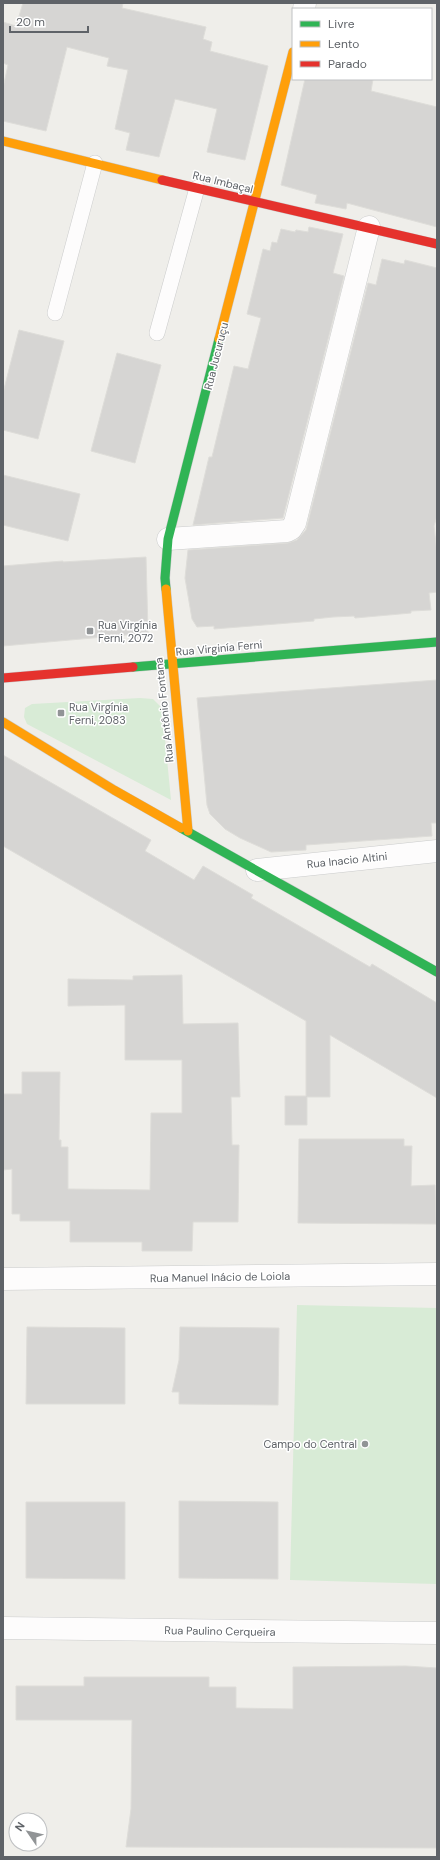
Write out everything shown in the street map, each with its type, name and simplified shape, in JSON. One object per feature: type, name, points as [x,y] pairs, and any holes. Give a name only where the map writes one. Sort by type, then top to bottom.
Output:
[{"type":"street","name":"Rua Jucuruçu","points":[[168,539],[292,56]]},
{"type":"street","name":"Rua Imbaçal","points":[[3,141],[255,203],[369,227],[437,244]]},
{"type":"street","points":[[168,539],[279,532],[291,529],[295,523],[369,227]]},
{"type":"street","name":"Rua Antônio Fontana","points":[[168,539],[165,578],[171,664],[188,831]]},
{"type":"street","name":"Rua Virginía Ferni","points":[[3,678],[437,642]]},
{"type":"street","points":[[3,722],[114,790],[437,972]]},
{"type":"street","name":"Rua Inacio Altini","points":[[257,870],[437,851]]},
{"type":"street","name":"Rua Manuel Inácio de Loiola","points":[[3,1279],[437,1274]]},
{"type":"street","name":"Rua Paulino Cerqueira","points":[[3,1628],[437,1633]]},
{"type":"lane","points":[[55,313],[95,163]]},
{"type":"lane","points":[[157,333],[197,188]]},
{"type":"green space","points":[[140,698],[153,699],[162,708],[171,800],[27,724],[24,717],[25,708],[32,704]]},
{"type":"green space","name":"Campo do Central","points":[[297,1305],[437,1308],[437,1584],[290,1580]]},
{"type":"building","points":[[23,3],[123,3],[122,8],[206,27],[203,39],[212,42],[210,51],[268,66],[245,160],[207,152],[217,109],[175,99],[159,157],[126,150],[130,133],[115,129],[128,70],[107,66],[109,58],[67,47],[46,131],[3,121],[3,88],[8,65],[3,63],[3,22],[16,26]]},
{"type":"building","points":[[305,80],[373,80],[371,91],[437,107],[437,227],[347,203],[346,209],[315,203],[317,195],[281,185]]},
{"type":"building","points":[[309,227],[343,234],[333,273],[344,276],[283,518],[193,525],[209,457],[212,457],[234,366],[248,369],[261,318],[247,314],[263,249],[270,251],[272,242],[277,243],[281,229],[295,232],[296,230],[308,232]]},
{"type":"building","points":[[382,259],[404,264],[405,260],[437,268],[437,516],[434,526],[437,553],[437,592],[429,593],[431,610],[355,618],[354,616],[333,617],[314,619],[314,621],[214,629],[214,626],[197,627],[192,619],[185,578],[188,550],[288,543],[297,540],[306,530],[368,283],[376,285]]},
{"type":"building","points":[[19,330],[64,341],[38,439],[3,430],[3,393]]},
{"type":"building","points":[[117,353],[161,365],[135,463],[91,451]]},
{"type":"building","points":[[3,475],[80,494],[68,541],[3,525]]},
{"type":"building","points":[[146,557],[148,633],[3,646],[3,566],[63,561]]},
{"type":"building","points":[[437,680],[437,823],[431,823],[432,836],[306,845],[306,850],[271,852],[240,838],[225,829],[210,814],[207,805],[197,698]]},
{"type":"building","points":[[3,755],[151,840],[145,851],[194,880],[203,866],[253,895],[251,898],[370,967],[372,964],[437,1003],[437,1098],[330,1035],[330,1097],[307,1097],[307,1125],[285,1125],[285,1096],[306,1096],[306,1021],[3,846]]},
{"type":"building","points":[[182,975],[183,1024],[238,1023],[240,1097],[231,1097],[232,1145],[239,1145],[238,1222],[193,1222],[192,1251],[142,1251],[142,1242],[70,1242],[70,1221],[20,1221],[20,1214],[12,1214],[12,1169],[3,1170],[3,1094],[22,1094],[22,1072],[60,1072],[59,1140],[61,1140],[61,1147],[68,1147],[68,1189],[150,1190],[151,1113],[182,1113],[182,1060],[125,1060],[125,1005],[68,1006],[68,979],[133,980],[133,976]]},
{"type":"building","points":[[299,1139],[404,1139],[404,1146],[412,1146],[411,1186],[435,1185],[436,1224],[298,1223]]},
{"type":"building","points":[[27,1327],[125,1328],[125,1404],[26,1404]]},
{"type":"building","points":[[180,1327],[279,1328],[278,1405],[179,1404],[179,1392],[172,1392],[179,1360]]},
{"type":"building","points":[[179,1501],[278,1502],[278,1579],[179,1578]]},
{"type":"building","points":[[26,1502],[125,1502],[125,1579],[26,1578]]},
{"type":"building","points":[[406,1666],[437,1668],[437,1848],[126,1847],[131,1809],[132,1720],[16,1720],[16,1686],[84,1686],[84,1677],[209,1677],[209,1687],[236,1687],[236,1708],[293,1709],[293,1667]]},
{"type":"traffic: fast","points":[[166,589],[165,578],[168,539],[219,339]]},
{"type":"traffic: fast","points":[[133,667],[437,642]]},
{"type":"traffic: fast","points":[[181,828],[437,972]]},
{"type":"traffic: slow","points":[[219,339],[292,56]]},
{"type":"traffic: slow","points":[[3,141],[162,180]]},
{"type":"traffic: slow","points":[[166,589],[188,831]]},
{"type":"traffic: slow","points":[[3,722],[114,790],[181,828]]},
{"type":"traffic: jam","points":[[162,180],[437,244]]},
{"type":"traffic: jam","points":[[3,678],[133,667]]},
{"type":"place","name":"Rua Virgínia Ferni, 2072","points":[[90,631]]},
{"type":"place","name":"Rua Virgínia Ferni, 2083","points":[[61,713]]},
{"type":"place","name":"Campo do Central","points":[[365,1444]]}]
